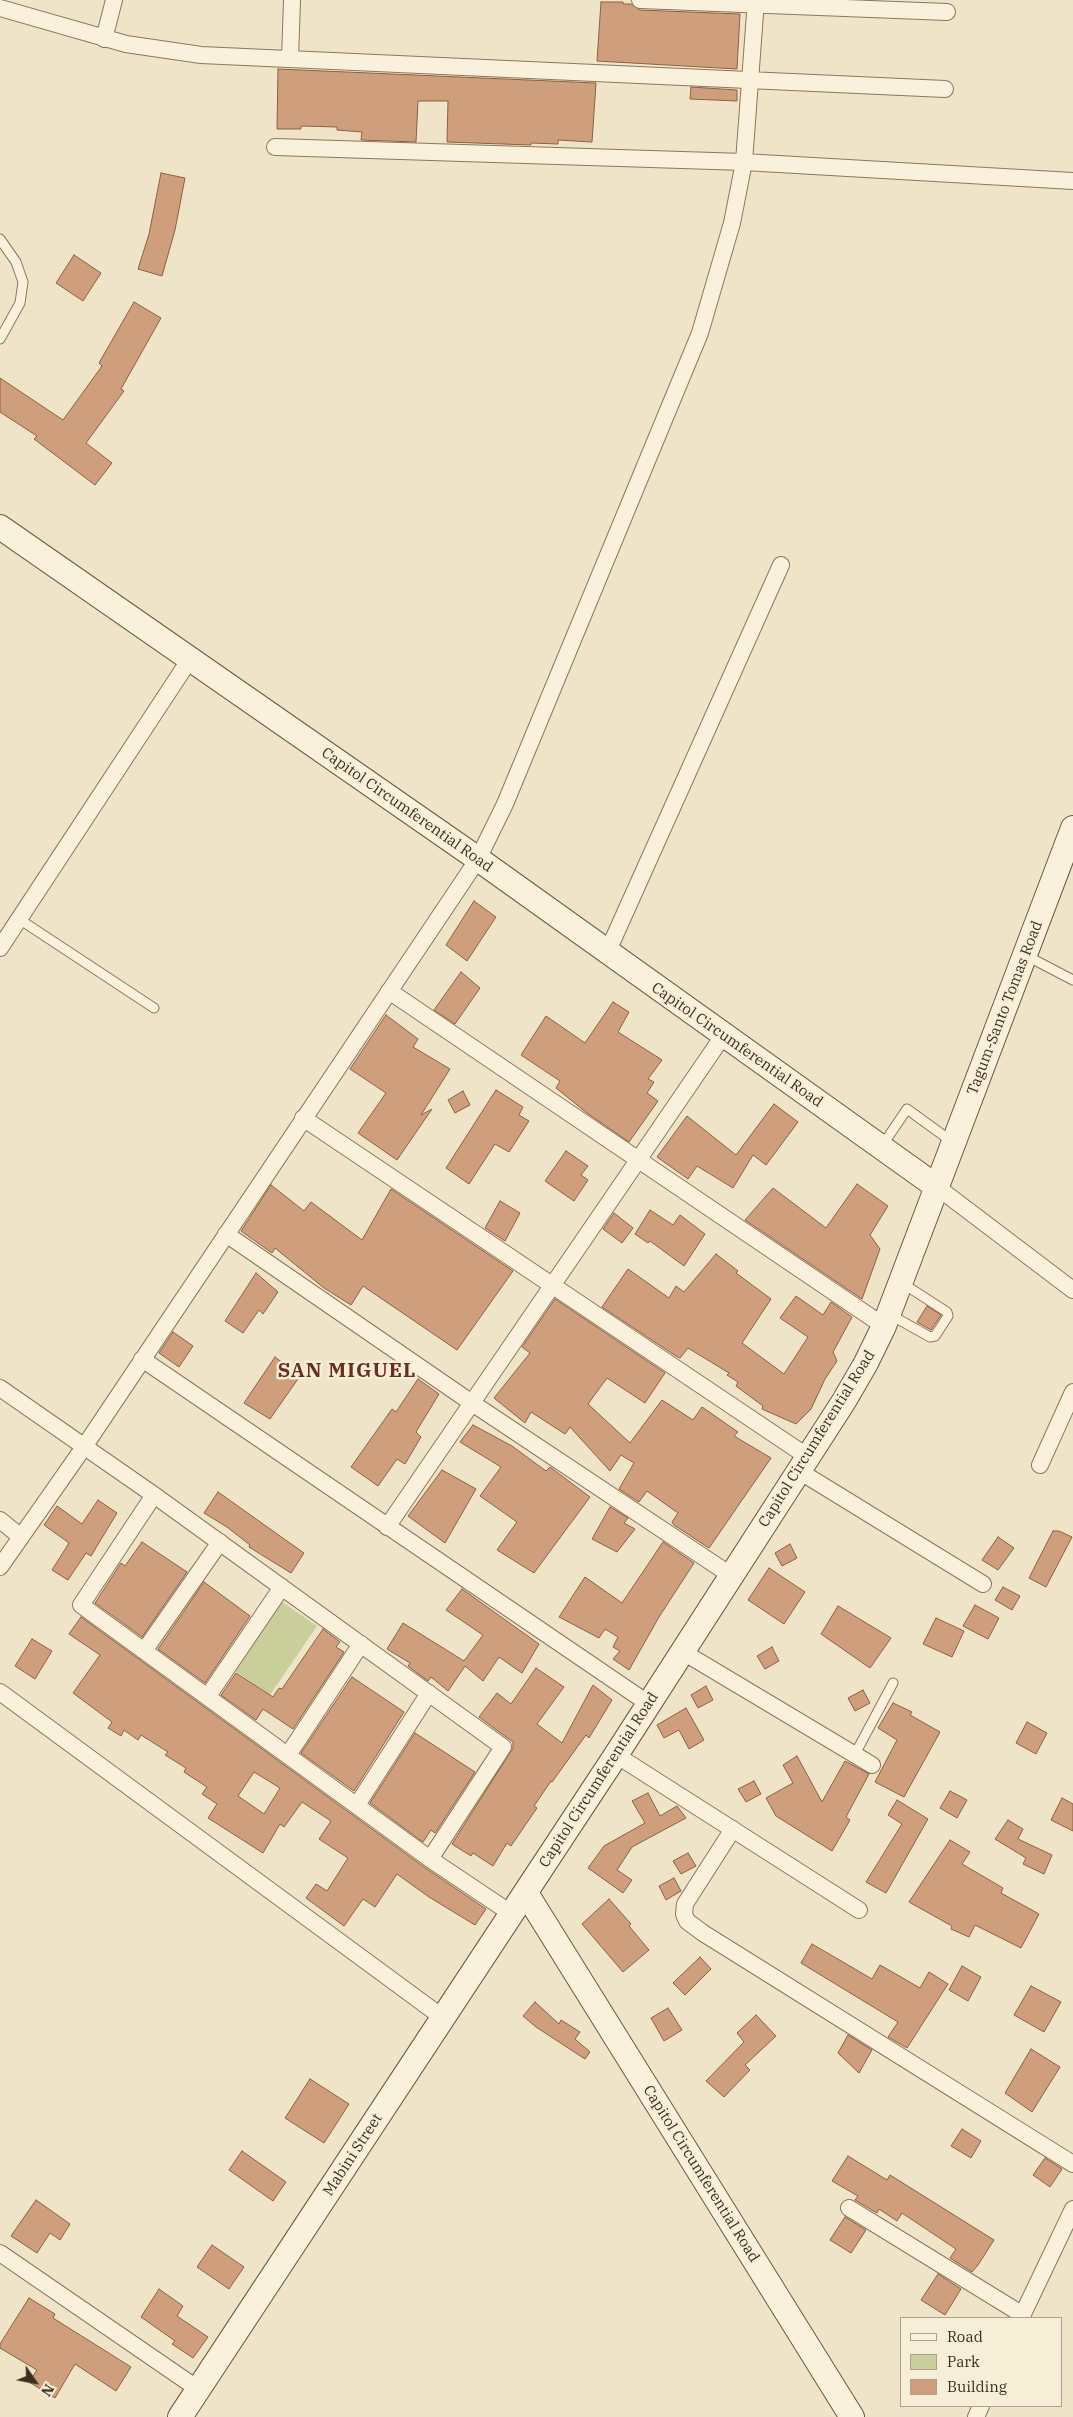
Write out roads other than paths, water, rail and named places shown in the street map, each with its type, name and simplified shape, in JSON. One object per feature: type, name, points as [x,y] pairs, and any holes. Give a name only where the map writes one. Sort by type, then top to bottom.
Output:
[{"type":"main road","name":"Capitol Circumferential Road","points":[[0,527],[478,858],[607,953],[937,1187],[887,1320],[853,1386],[526,1893],[852,2417]]},
{"type":"main road","name":"Tagum-Santo Tomas Road","points":[[937,1187],[1073,828]]},
{"type":"main road","name":"Mabini Street","points":[[180,2417],[442,2017],[526,1893]]},
{"type":"street","points":[[104,39],[114,0]]},
{"type":"street","points":[[290,60],[292,0]]},
{"type":"street","points":[[640,0],[756,2],[947,12]]},
{"type":"street","points":[[0,1567],[84,1447],[478,858],[506,804],[700,334],[732,223],[744,162],[756,2]]},
{"type":"street","points":[[0,8],[104,39],[169,52],[290,60],[946,89]]},
{"type":"street","points":[[275,147],[744,162],[1073,181]]},
{"type":"street","points":[[607,953],[781,565]]},
{"type":"street","points":[[0,948],[190,659]]},
{"type":"street","points":[[389,991],[638,1159],[887,1320]]},
{"type":"street","points":[[387,1527],[723,1036]]},
{"type":"street","points":[[303,1118],[553,1285],[804,1464],[983,1584]]},
{"type":"street","points":[[937,1187],[1073,1290]]},
{"type":"street","points":[[226,1234],[732,1576]]},
{"type":"street","points":[[142,1360],[649,1704]]},
{"type":"street","points":[[0,1388],[154,1495],[504,1746],[430,1859]]},
{"type":"street","points":[[1040,1465],[1073,1392]]},
{"type":"street","points":[[154,1495],[80,1606],[208,1696],[430,1859],[512,1914]]},
{"type":"street","points":[[0,1520],[21,1536]]},
{"type":"street","points":[[144,1651],[220,1542]]},
{"type":"street","points":[[208,1696],[282,1586]]},
{"type":"street","points":[[288,1755],[361,1644]]},
{"type":"street","points":[[683,1652],[854,1756],[872,1765]]},
{"type":"street","points":[[0,1692],[442,2017]]},
{"type":"street","points":[[356,1805],[429,1693]]},
{"type":"street","points":[[616,1755],[859,1910]]},
{"type":"street","points":[[733,1829],[685,1904],[684,1914],[687,1921],[702,1933],[1073,2164]]},
{"type":"street","points":[[848,2208],[1022,2316],[1073,2209]]},
{"type":"street","points":[[0,2253],[198,2389]]},
{"type":"lane","points":[[0,239],[16,262],[23,282],[20,302],[0,339]]},
{"type":"lane","points":[[19,919],[154,1008]]},
{"type":"lane","points":[[1025,955],[1073,980]]},
{"type":"lane","points":[[881,1148],[906,1110],[954,1143]]},
{"type":"lane","points":[[887,1320],[930,1337],[935,1336],[948,1316],[947,1312],[901,1282]]},
{"type":"lane","points":[[854,1756],[894,1683]]},
{"type":"district","name":"SAN MIGUEL","points":[[347,1371]]}]
